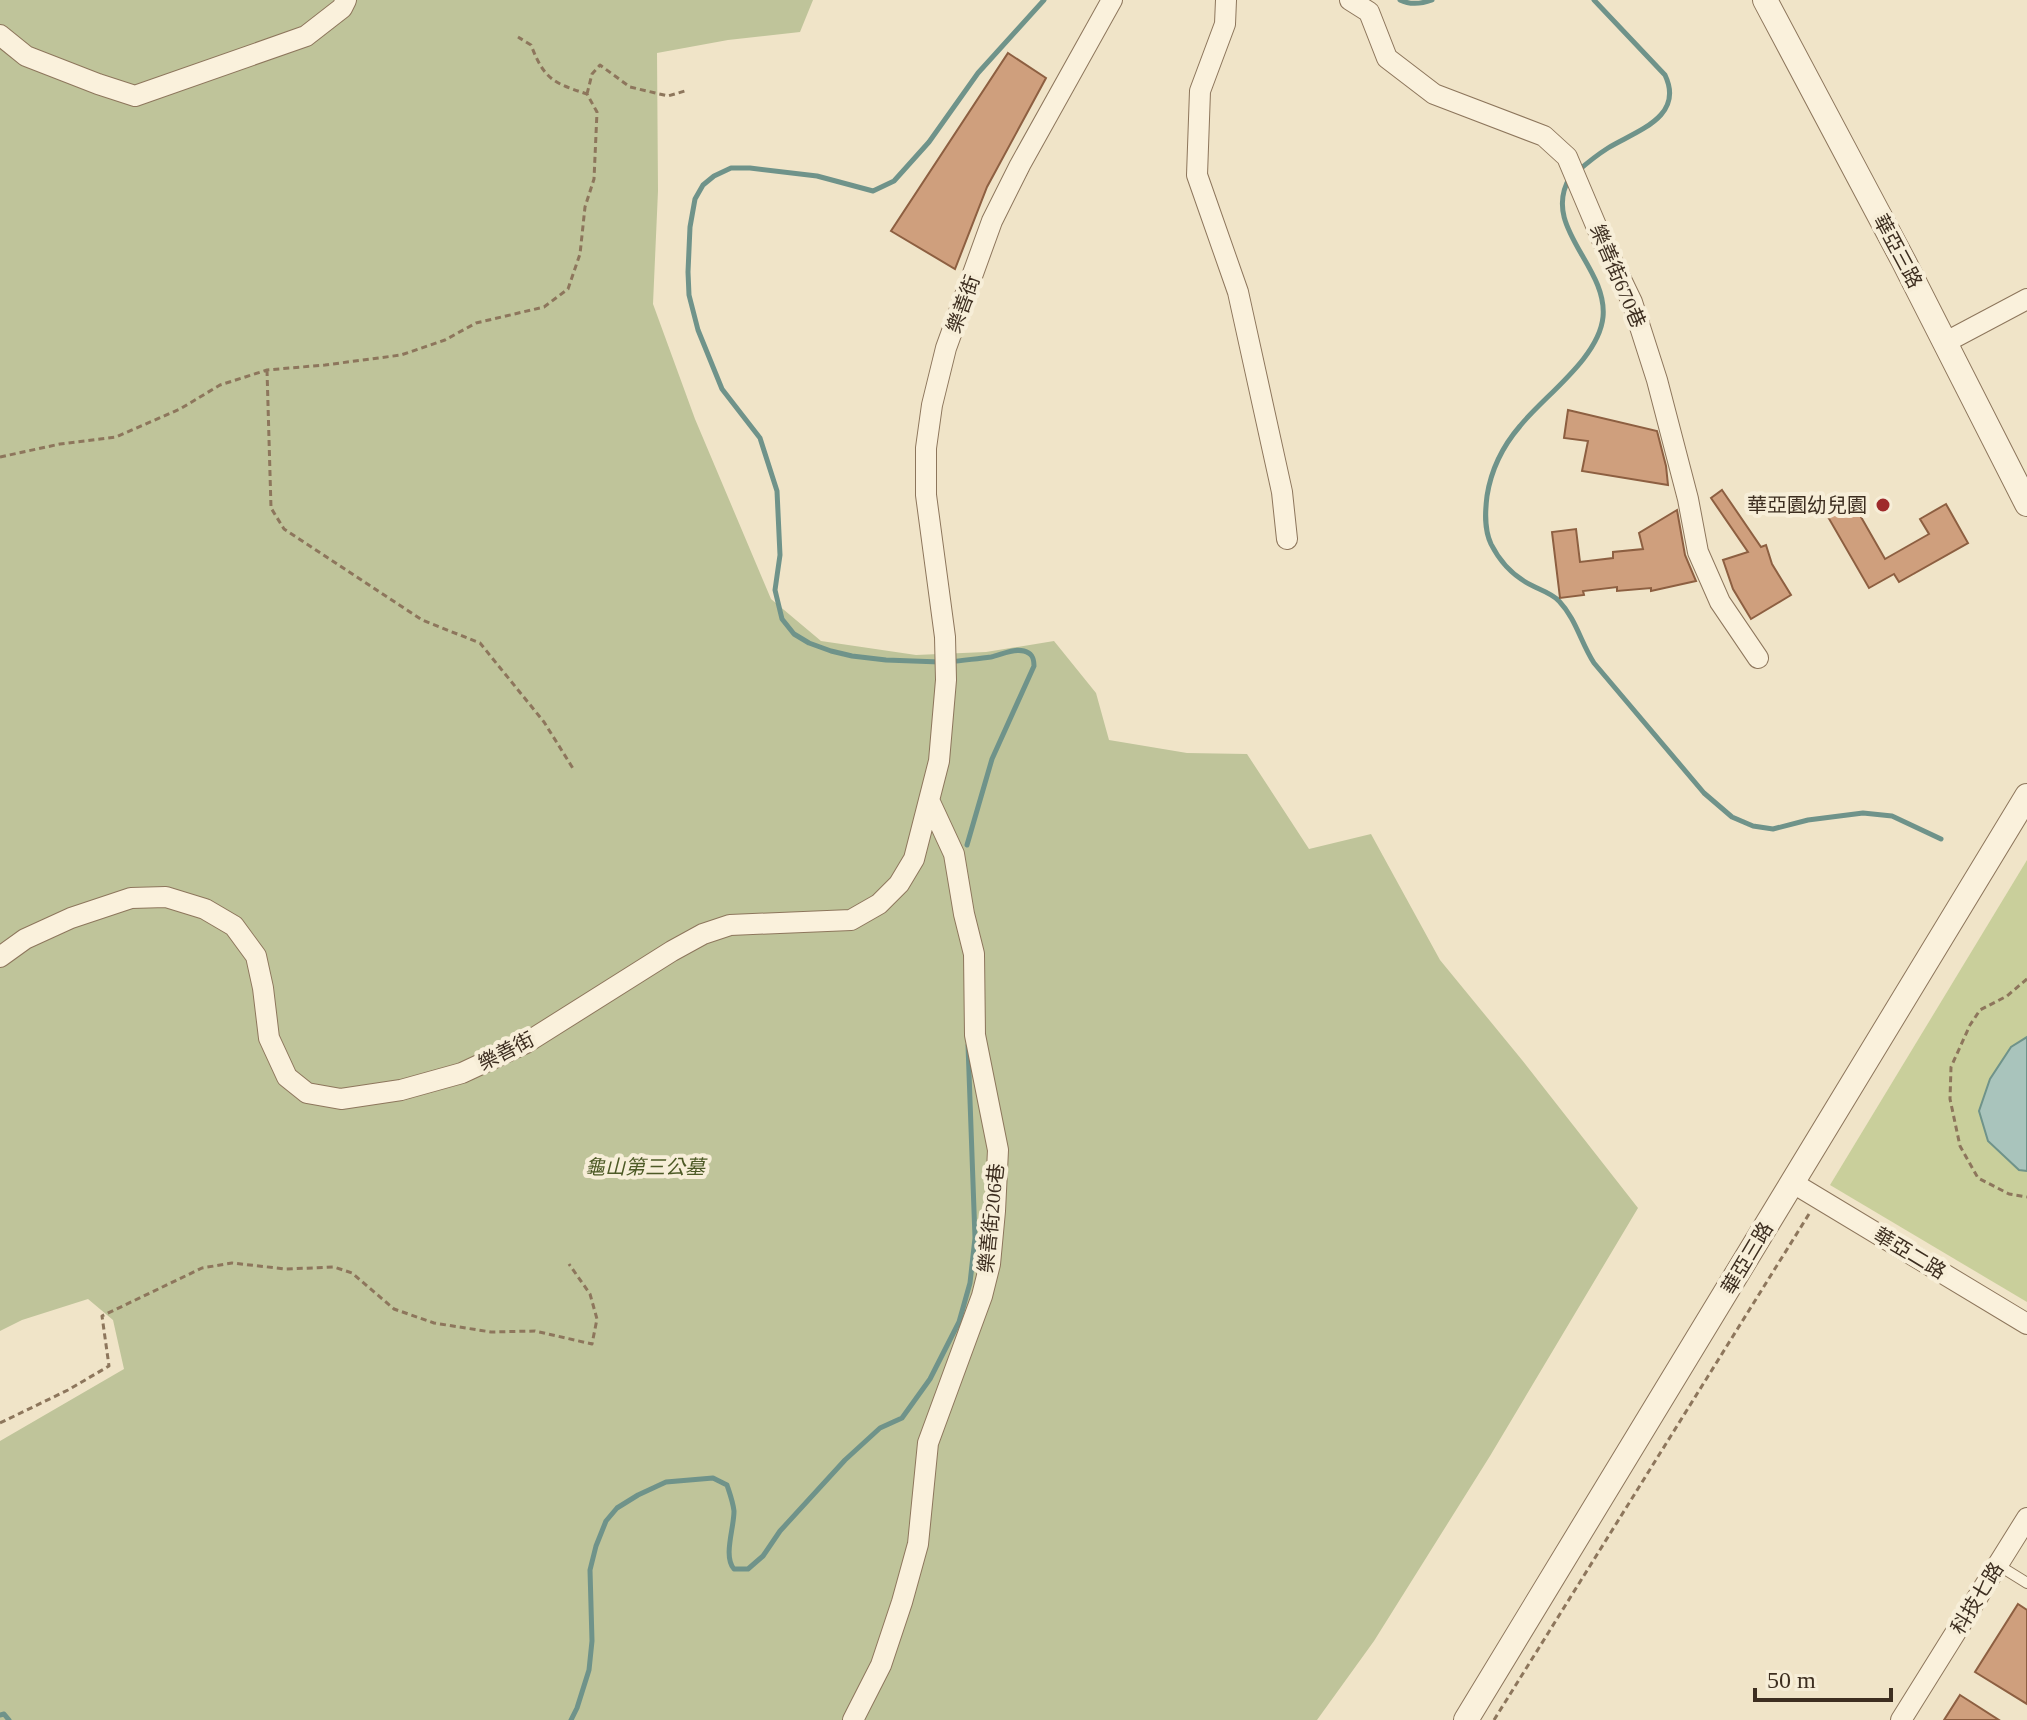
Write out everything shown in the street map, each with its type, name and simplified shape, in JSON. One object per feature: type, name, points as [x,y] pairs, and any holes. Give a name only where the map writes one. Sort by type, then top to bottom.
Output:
[{"type":"street","points":[[0,35],[26,56],[135,96],[306,36],[342,8],[346,0]]},
{"type":"street","name":"樂善街","points":[[0,957],[25,939],[71,918],[131,898],[166,897],[205,909],[234,926],[256,956],[269,1038],[287,1077],[307,1093],[341,1099],[401,1090],[462,1073],[526,1043],[703,934],[730,925],[851,920],[879,904],[899,884],[914,859],[939,761],[946,680],[945,637],[926,495],[926,448],[932,405],[946,348],[992,221],[1112,0]]},
{"type":"street","points":[[1226,0],[1225,24],[1200,91],[1197,175],[1238,292],[1282,492],[1287,539]]},
{"type":"street","name":"樂善街670巷","points":[[1350,0],[1369,12],[1387,58],[1434,94],[1544,136],[1567,157],[1632,302],[1657,380],[1688,499],[1698,552],[1720,602],[1758,658]]},
{"type":"street","name":"華亞三路","points":[[1765,0],[1946,342],[2027,504]]},
{"type":"street","points":[[1946,342],[2027,299]]},
{"type":"street","name":"華亞三路","points":[[1466,1720],[2027,796]]},
{"type":"street","name":"樂善街206巷","points":[[853,1720],[881,1665],[902,1602],[918,1544],[928,1443],[982,1296],[990,1264],[995,1211],[998,1150],[975,1035],[974,954],[954,854],[929,800]]},
{"type":"street","name":"華亞二路","points":[[1793,1183],[2027,1324]]},
{"type":"street","name":"科技七路","points":[[1901,1720],[2027,1518]]},
{"type":"lane","points":[[1998,1565],[2027,1583]]},
{"type":"path","points":[[518,37],[531,45],[540,68],[561,86],[587,94]]},
{"type":"path","points":[[0,457],[60,444],[116,437],[180,409],[220,385],[267,370],[401,355],[445,340],[476,323],[544,307],[568,289],[580,254],[585,207],[594,179],[597,112],[587,94],[592,74],[600,65],[630,87],[668,96],[688,90]]},
{"type":"path","points":[[267,370],[271,508],[284,529],[422,620],[480,643],[544,722],[574,770]]},
{"type":"path","points":[[2027,979],[2007,996],[1980,1010],[1970,1025],[1951,1067],[1950,1099],[1960,1146],[1978,1178],[2009,1194],[2027,1197]]},
{"type":"path","points":[[1494,1720],[1809,1214]]},
{"type":"path","points":[[0,1423],[109,1366],[102,1316],[202,1268],[232,1263],[286,1269],[334,1267],[352,1273],[394,1309],[434,1323],[491,1332],[535,1331],[592,1344],[597,1319],[590,1294],[569,1264]]},
{"type":"green space","name":"龜山第三公墓","points":[[0,0],[813,0],[800,32],[728,40],[657,53],[658,191],[653,304],[695,419],[771,599],[821,641],[916,655],[986,652],[1054,641],[1096,693],[1109,740],[1187,753],[1247,754],[1309,849],[1371,834],[1440,960],[1638,1208],[1490,1456],[1374,1641],[1317,1720],[0,1720],[0,1441],[124,1369],[113,1320],[88,1299],[22,1320],[0,1331]]},
{"type":"green space","points":[[2027,860],[2027,1302],[1830,1185]]},
{"type":"water","points":[[2027,1037],[2027,1171],[2019,1170],[1988,1141],[1979,1111],[1990,1079],[2011,1047]]},
{"type":"building","points":[[1008,53],[1046,78],[987,187],[955,269],[891,231]]},
{"type":"building","points":[[1568,410],[1657,431],[1668,485],[1582,471],[1588,441],[1564,438]]},
{"type":"building","points":[[1722,490],[1761,547],[1766,545],[1772,564],[1791,595],[1751,619],[1733,589],[1723,560],[1748,552],[1711,498]]},
{"type":"building","points":[[1853,503],[1885,559],[1929,534],[1920,519],[1946,504],[1968,543],[1899,582],[1894,574],[1869,588],[1828,517]]},
{"type":"building","points":[[1677,510],[1685,555],[1696,581],[1651,591],[1651,588],[1617,591],[1617,587],[1583,591],[1584,595],[1560,598],[1552,532],[1576,529],[1580,562],[1613,558],[1613,552],[1643,549],[1639,533]]},
{"type":"building","points":[[2018,1604],[2027,1610],[2027,1704],[1975,1672]]},
{"type":"building","points":[[1960,1695],[1999,1720],[1944,1720]]},
{"type":"waterway","points":[[940,662],[886,660],[831,651],[794,634],[782,619],[775,590],[780,555],[777,491],[760,438],[722,389],[698,330],[689,295],[690,227],[695,199],[703,185],[731,168],[817,176],[873,191],[894,181],[929,142],[978,73],[1044,0]]},
{"type":"waterway","points":[[1400,0],[1408,3],[1432,0]]},
{"type":"waterway","points":[[1578,171],[1604,151],[1644,129],[1663,112],[1668,102],[1669,89],[1665,75],[1594,0]]},
{"type":"waterway","points":[[1570,177],[1563,195],[1563,213],[1596,281],[1602,298],[1603,317],[1592,347],[1581,362],[1530,414],[1498,459],[1487,496],[1487,532],[1491,544],[1508,568],[1559,601],[1570,615],[1594,663],[1704,793],[1732,817],[1753,826],[1773,829],[1808,820],[1863,813],[1892,816],[1941,839]]},
{"type":"waterway","points":[[950,662],[1020,650],[1031,655],[1034,663],[992,759],[967,845]]},
{"type":"waterway","points":[[571,1720],[589,1670],[592,1641],[590,1570],[606,1521],[617,1508],[666,1482],[713,1478],[727,1485],[733,1504],[729,1550],[731,1564],[734,1569],[748,1569],[763,1556],[780,1531],[845,1460],[880,1428],[902,1418],[930,1379],[959,1322],[970,1283],[975,1238],[968,1045]]},
{"type":"waterway","points":[[0,1715],[4,1714],[9,1720]]},
{"type":"place","name":"華亞園幼兒園","points":[[1883,505]]}]
